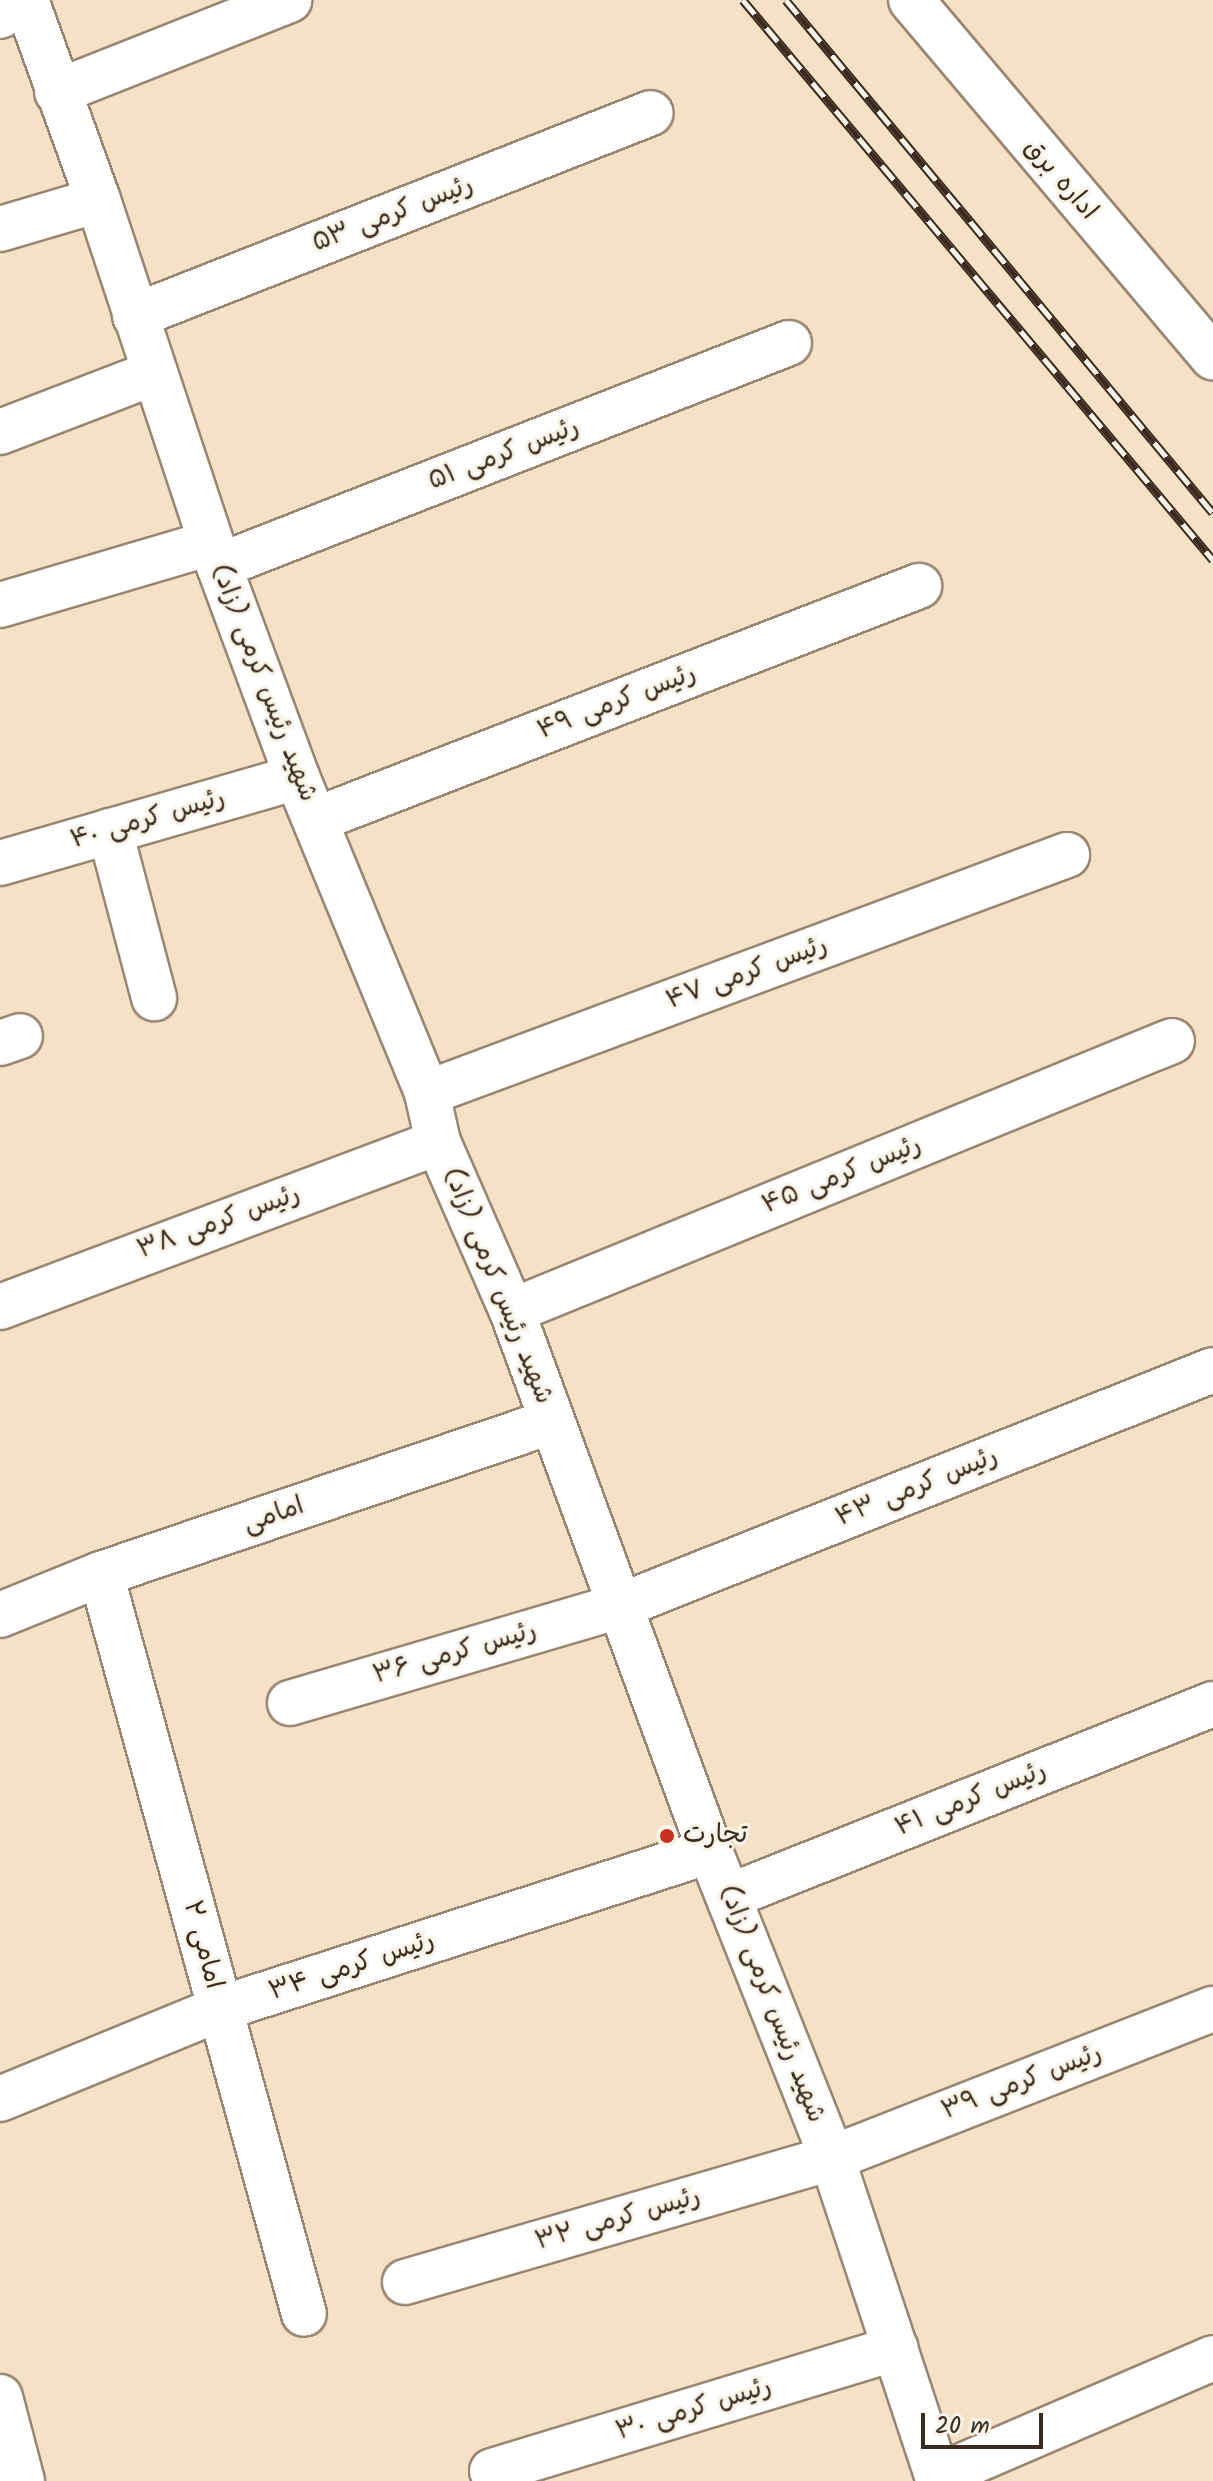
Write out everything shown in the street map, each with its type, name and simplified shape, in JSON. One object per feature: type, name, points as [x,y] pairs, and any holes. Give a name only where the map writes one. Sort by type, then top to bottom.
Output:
[{"type":"street","points":[[57,92],[289,0]]},
{"type":"street","name":"اداره برق","points":[[911,0],[1213,357]]},
{"type":"street","name":"شهید رئیس کرمی (زاد)","points":[[7,11],[57,92],[98,200],[214,554],[297,777],[427,1093],[438,1142],[512,1311],[550,1422],[710,1851],[832,2158],[939,2479]]},
{"type":"street","name":"رئیس کرمی ۵۳","points":[[135,316],[651,113]]},
{"type":"street","points":[[0,229],[98,200]]},
{"type":"street","name":"رئیس کرمی ۵۱","points":[[0,605],[214,554],[789,343]]},
{"type":"street","points":[[0,432],[154,373]]},
{"type":"street","name":"رئیس کرمی ۴۹","points":[[315,820],[919,586]]},
{"type":"street","name":"رئیس کرمی ۴۰","points":[[0,863],[297,777]]},
{"type":"street","points":[[110,831],[154,998]]},
{"type":"street","name":"رئیس کرمی ۴۷","points":[[427,1093],[1067,855]]},
{"type":"street","name":"رئیس کرمی ۴۵","points":[[512,1311],[1172,1041]]},
{"type":"street","name":"رئیس کرمی ۳۸","points":[[0,1307],[438,1142]]},
{"type":"street","name":"رئیس کرمی ۴۳","points":[[620,1606],[1213,1370]]},
{"type":"street","name":"امامی","points":[[0,1615],[101,1574],[550,1422]]},
{"type":"street","name":"امامی ۲","points":[[101,1574],[304,2314]]},
{"type":"street","name":"رئیس کرمی ۳۶","points":[[290,1703],[620,1606]]},
{"type":"street","name":"رئیس کرمی ۴۱","points":[[730,1896],[1213,1704]]},
{"type":"street","name":"رئیس کرمی ۳۴","points":[[0,2099],[219,2009],[710,1851]]},
{"type":"street","name":"رئیس کرمی ۳۹","points":[[832,2158],[1213,2009]]},
{"type":"street","name":"رئیس کرمی ۳۲","points":[[405,2282],[832,2158]]},
{"type":"street","name":"رئیس کرمی ۳۰","points":[[492,2471],[896,2348]]},
{"type":"street","points":[[939,2479],[1213,2358]]},
{"type":"street","points":[[0,2397],[22,2481]]},
{"type":"railway","points":[[743,0],[1213,560]]},
{"type":"railway","points":[[786,0],[1213,513]]},
{"type":"place","name":"تجارت","points":[[667,1836]]}]
